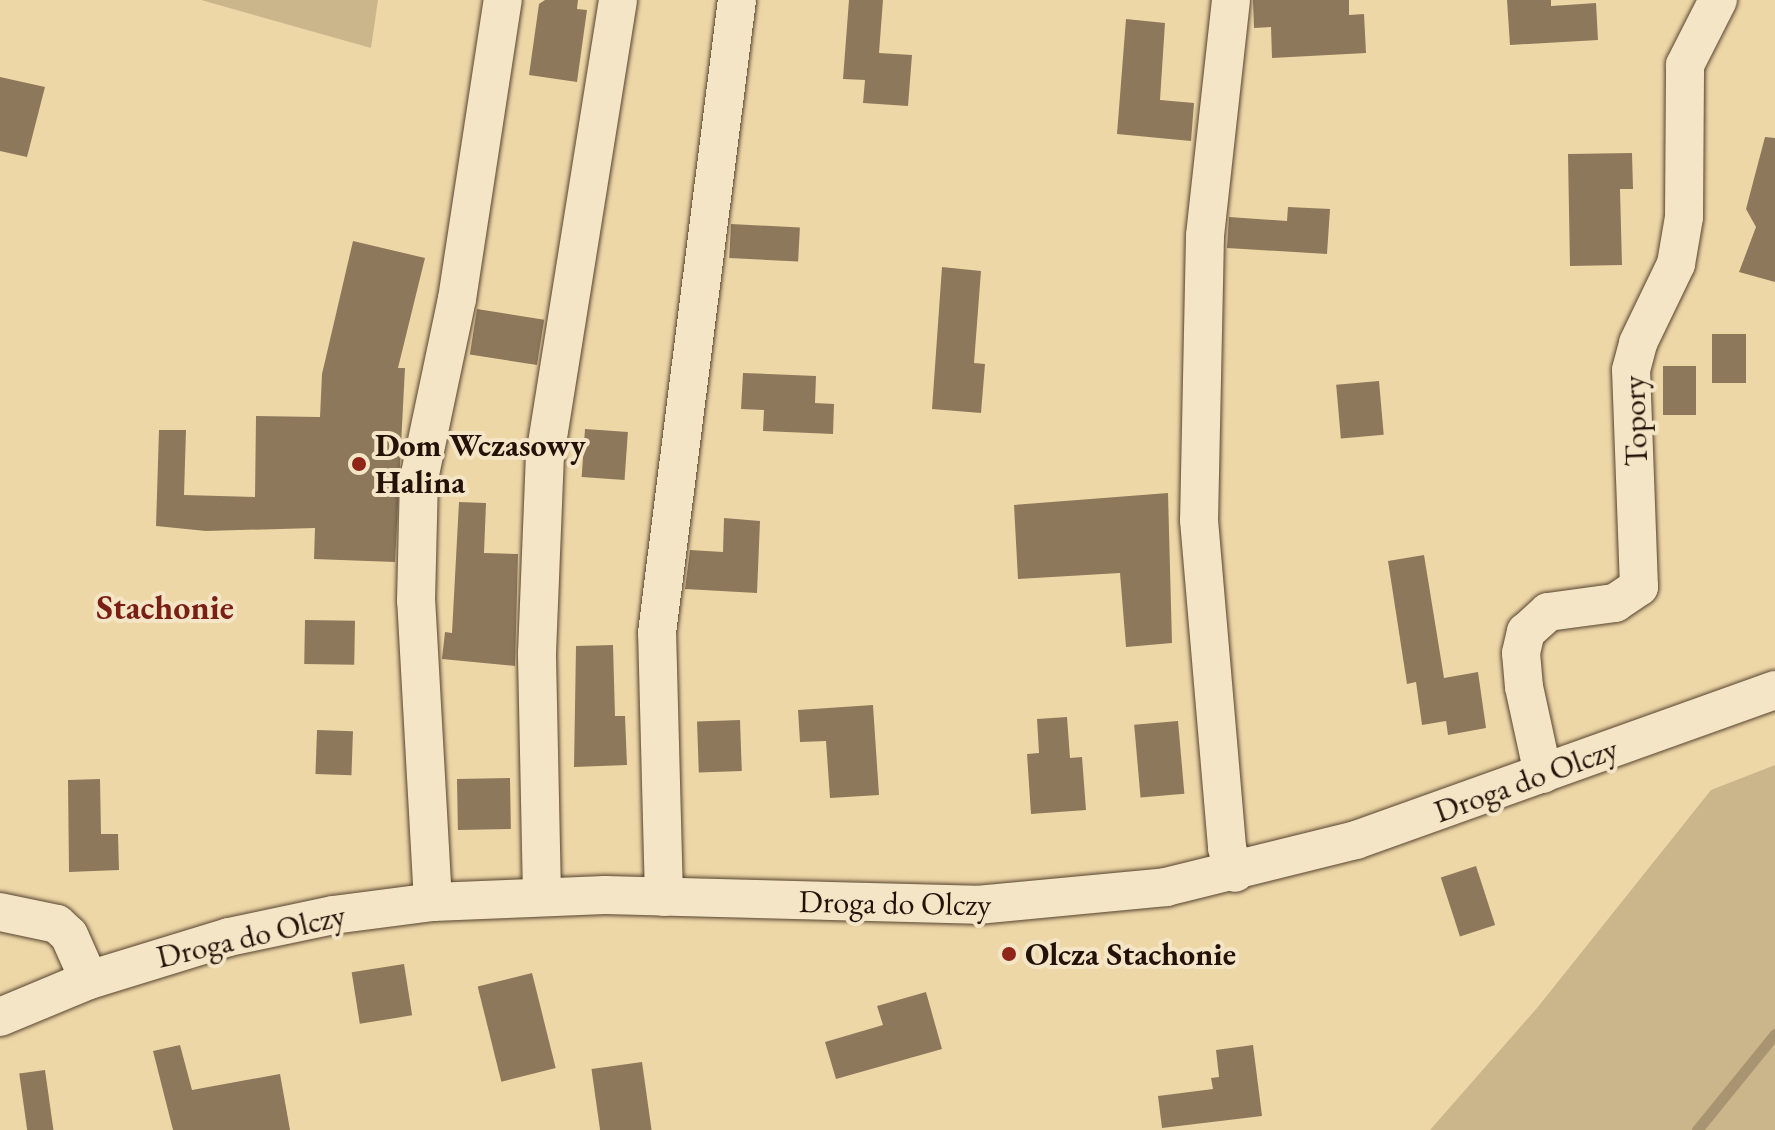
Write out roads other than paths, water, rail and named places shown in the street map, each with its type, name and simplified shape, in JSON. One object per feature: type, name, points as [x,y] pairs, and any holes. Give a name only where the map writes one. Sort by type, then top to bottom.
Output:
[{"type":"street","points":[[433,902],[416,601],[419,479],[457,299],[503,0]]},
{"type":"street","points":[[542,895],[537,653],[545,456],[618,0]]},
{"type":"street","points":[[664,897],[657,633],[737,0]]},
{"type":"street","points":[[1231,0],[1205,236],[1199,520],[1227,848],[1235,873]]},
{"type":"street","name":"Topory","points":[[1543,774],[1524,687],[1521,653],[1526,632],[1548,612],[1615,603],[1639,587],[1631,370],[1638,343],[1676,264],[1684,217],[1685,65],[1718,0]]},
{"type":"street","name":"Droga do Olczy","points":[[0,1017],[89,980],[268,928],[433,902],[542,895],[1017,904],[1123,893],[1235,873],[1356,840],[1775,690]]},
{"type":"street","points":[[0,912],[57,924],[69,935],[89,980]]},
{"type":"waterway","points":[[1697,1130],[1775,1034]]},
{"type":"place","name":"Dom Wczasowy Halina","points":[[359,464]]},
{"type":"place","name":"Olcza Stachonie","points":[[1009,954]]},
{"type":"district","name":"Stachonie","points":[[165,608]]}]
